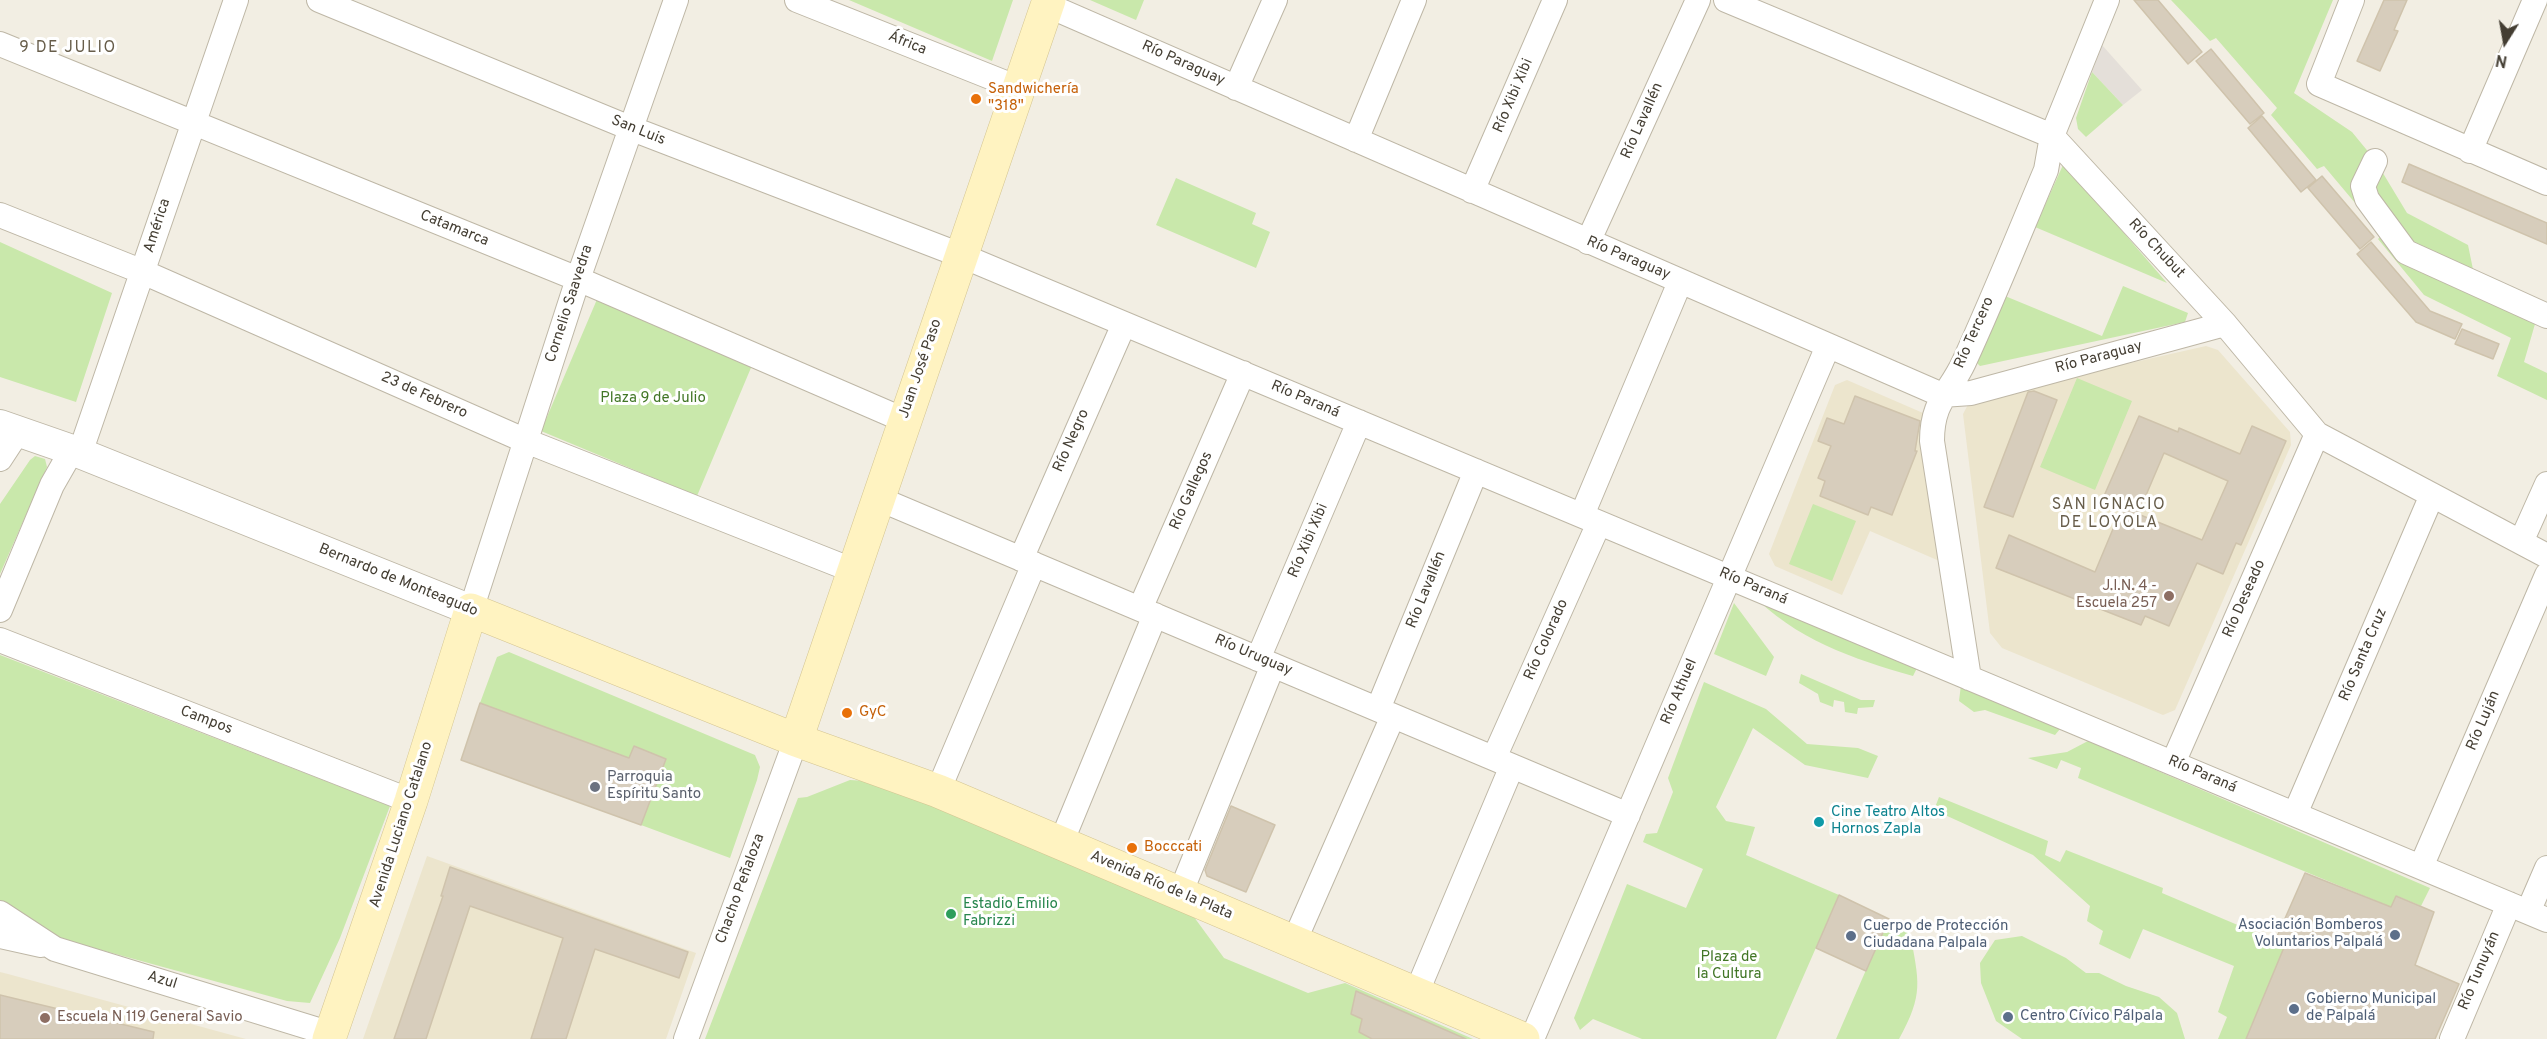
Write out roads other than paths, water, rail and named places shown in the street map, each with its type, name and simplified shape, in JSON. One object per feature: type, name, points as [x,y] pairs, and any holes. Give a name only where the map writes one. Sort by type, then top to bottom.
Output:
[{"type":"main road","name":"Juan José Paso","points":[[796,740],[852,570],[1048,3]]},
{"type":"main road","name":"Bernardo de Monteagudo","points":[[471,610],[796,740]]},
{"type":"main road","name":"Avenida Luciano Catalano","points":[[330,1037],[411,801],[471,610]]},
{"type":"main road","name":"Avenida Río de la Plata","points":[[796,740],[938,791],[1523,1039]]},
{"type":"street","name":"América","points":[[0,610],[52,485],[76,452],[142,272],[236,0]]},
{"type":"street","name":"San Luis","points":[[320,0],[630,128],[960,255]]},
{"type":"street","name":"Cornelio Saavedra","points":[[471,610],[578,279],[676,0]]},
{"type":"street","name":"África","points":[[797,0],[1018,88]]},
{"type":"street","points":[[1236,88],[1275,0]]},
{"type":"street","points":[[1356,140],[1414,0]]},
{"type":"street","name":"Río Xibi Xibi","points":[[1472,191],[1555,0]]},
{"type":"street","name":"Río Lavallén","points":[[1588,242],[1698,0]]},
{"type":"street","name":"Río Chubut","points":[[1726,0],[2052,136],[2225,324],[2317,434],[2547,556]]},
{"type":"street","name":"Río Tercero","points":[[1969,678],[1932,441],[1932,420],[1942,395],[1963,365],[2046,170],[2052,136],[2107,0]]},
{"type":"street","points":[[2352,0],[2319,84],[2547,183]]},
{"type":"street","points":[[2470,151],[2535,0]]},
{"type":"street","name":"Río Paraguay","points":[[1048,3],[1236,88],[1942,395],[1971,393],[2225,324]]},
{"type":"street","name":"Catamarca","points":[[0,44],[578,279],[904,420]]},
{"type":"street","points":[[2375,161],[2363,186],[2367,199],[2406,252],[2419,260],[2547,316]]},
{"type":"street","name":"23 de Febrero","points":[[0,215],[142,272],[526,441],[852,570]]},
{"type":"street","name":"Río Paraná","points":[[960,255],[2528,912]]},
{"type":"street","name":"Río Colorado","points":[[1416,994],[1680,282]]},
{"type":"street","name":"Río Negro","points":[[938,791],[1124,324]]},
{"type":"street","name":"Río Athuel","points":[[1532,1039],[1828,346]]},
{"type":"street","name":"Río Gallegos","points":[[1061,843],[1147,612],[1243,374]]},
{"type":"street","name":"Río Xibi Xibi","points":[[1180,894],[1266,662],[1359,422]]},
{"type":"street","points":[[0,459],[9,429]]},
{"type":"street","name":"Bernardo de Monteagudo","points":[[9,429],[76,452],[471,610]]},
{"type":"street","name":"Río Deseado","points":[[2173,764],[2317,434]]},
{"type":"street","name":"Río Lavallén","points":[[1294,942],[1385,712],[1476,471]]},
{"type":"street","points":[[2521,542],[2547,484]]},
{"type":"street","name":"Río Santa Cruz","points":[[2295,814],[2432,495]]},
{"type":"street","name":"Río Uruguay","points":[[877,498],[1628,815]]},
{"type":"street","name":"Río Luján","points":[[2421,867],[2547,575]]},
{"type":"street","name":"Campos","points":[[0,640],[411,801]]},
{"type":"street","name":"Chacho Peñaloza","points":[[686,1039],[796,740]]},
{"type":"street","name":"Río Tunuyán","points":[[2452,1039],[2528,912],[2547,868]]},
{"type":"street","name":"Azul","points":[[0,913],[55,949],[330,1037]]},
{"type":"street","points":[[0,936],[55,949]]},
{"type":"place","name":"Sandwichería \"318\"","points":[[976,99]]},
{"type":"place","name":"J.I.N. 4 - Escuela 257","points":[[2169,596]]},
{"type":"place","name":"GyC","points":[[847,713]]},
{"type":"place","name":"Parroquia Espíritu Santo","points":[[595,787]]},
{"type":"place","name":"Cine Teatro Altos Hornos Zapla","points":[[1819,822]]},
{"type":"place","name":"Bocccati","points":[[1132,848]]},
{"type":"place","name":"Estadio Emilio Fabrizzi","points":[[951,914]]},
{"type":"place","name":"Asociación Bomberos Voluntarios Palpalá","points":[[2395,935]]},
{"type":"place","name":"Cuerpo de Protección Ciudadana Palpala","points":[[1851,936]]},
{"type":"place","name":"Gobierno Municipal de Palpalá","points":[[2294,1009]]},
{"type":"place","name":"Centro Cívico Pálpala","points":[[2008,1017]]},
{"type":"place","name":"Escuela N 119 General Savio","points":[[45,1018]]},
{"type":"district","name":"9 DE JULIO","points":[[68,49]]},
{"type":"district","name":"SAN IGNACIO DE LOYOLA","points":[[2109,515]]},
{"type":"park label","name":"Plaza 9 de Julio","points":[[653,399]]},
{"type":"park label","name":"Plaza de la Cultura","points":[[1729,966]]}]
